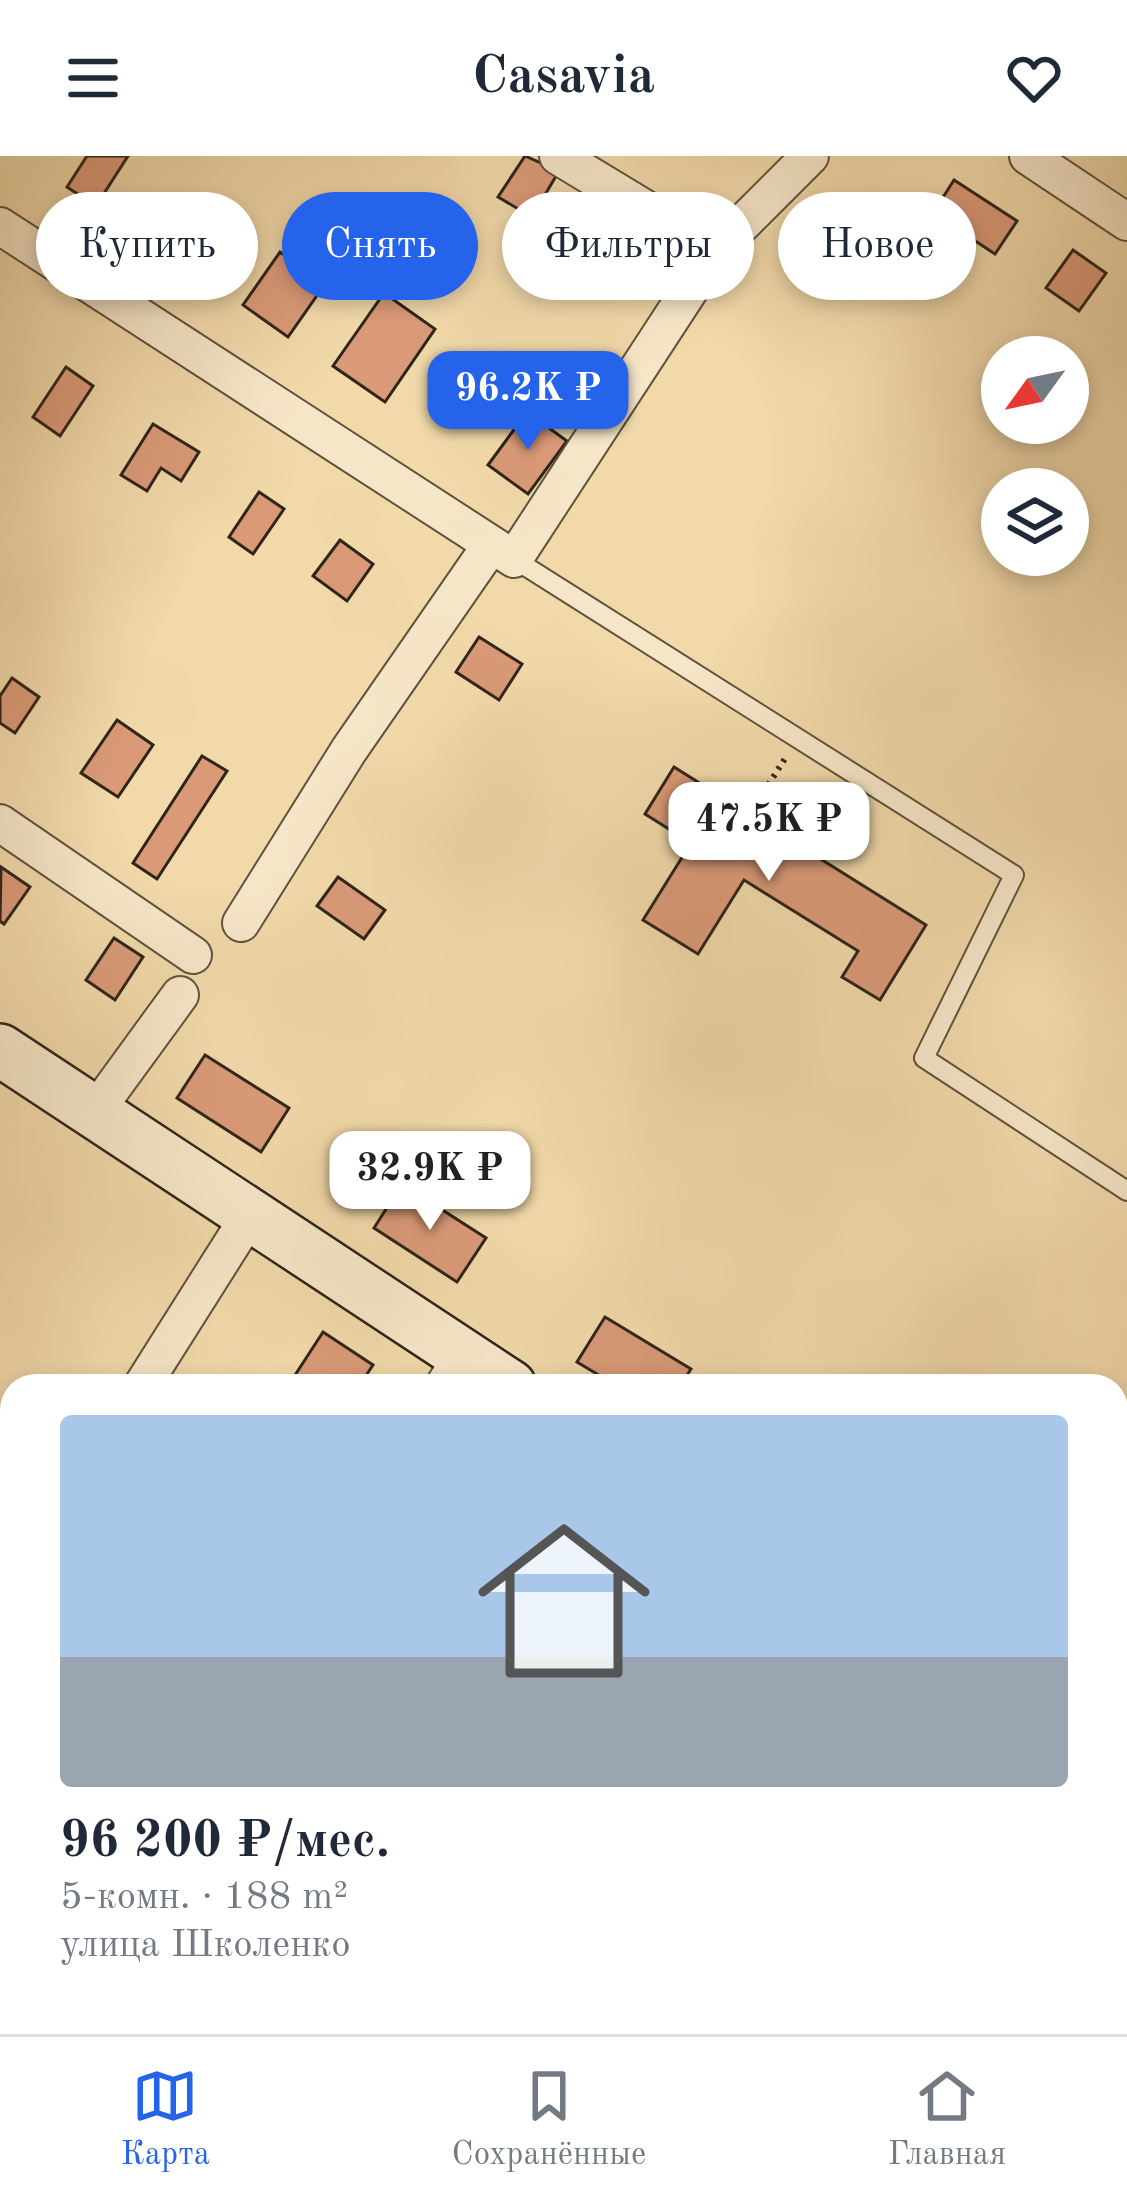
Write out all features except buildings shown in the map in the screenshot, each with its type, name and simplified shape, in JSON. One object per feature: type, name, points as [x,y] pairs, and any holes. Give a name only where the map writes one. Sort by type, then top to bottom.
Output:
[{"type":"street","points":[[558,156],[618,192]]},
{"type":"street","points":[[754,213],[810,156]]},
{"type":"street","points":[[1028,156],[1127,222]]},
{"type":"street","points":[[0,226],[502,552]]},
{"type":"street","points":[[242,922],[350,751],[502,552],[681,300]]},
{"type":"street","points":[[0,823],[193,955]]},
{"type":"street","points":[[94,1113],[180,995]]},
{"type":"street","points":[[0,1051],[250,1215],[445,1368]]},
{"type":"street","points":[[150,1374],[250,1215]]},
{"type":"lane","points":[[502,552],[1014,875],[924,1058],[1127,1192]]},
{"type":"path","points":[[749,815],[797,738]]}]
